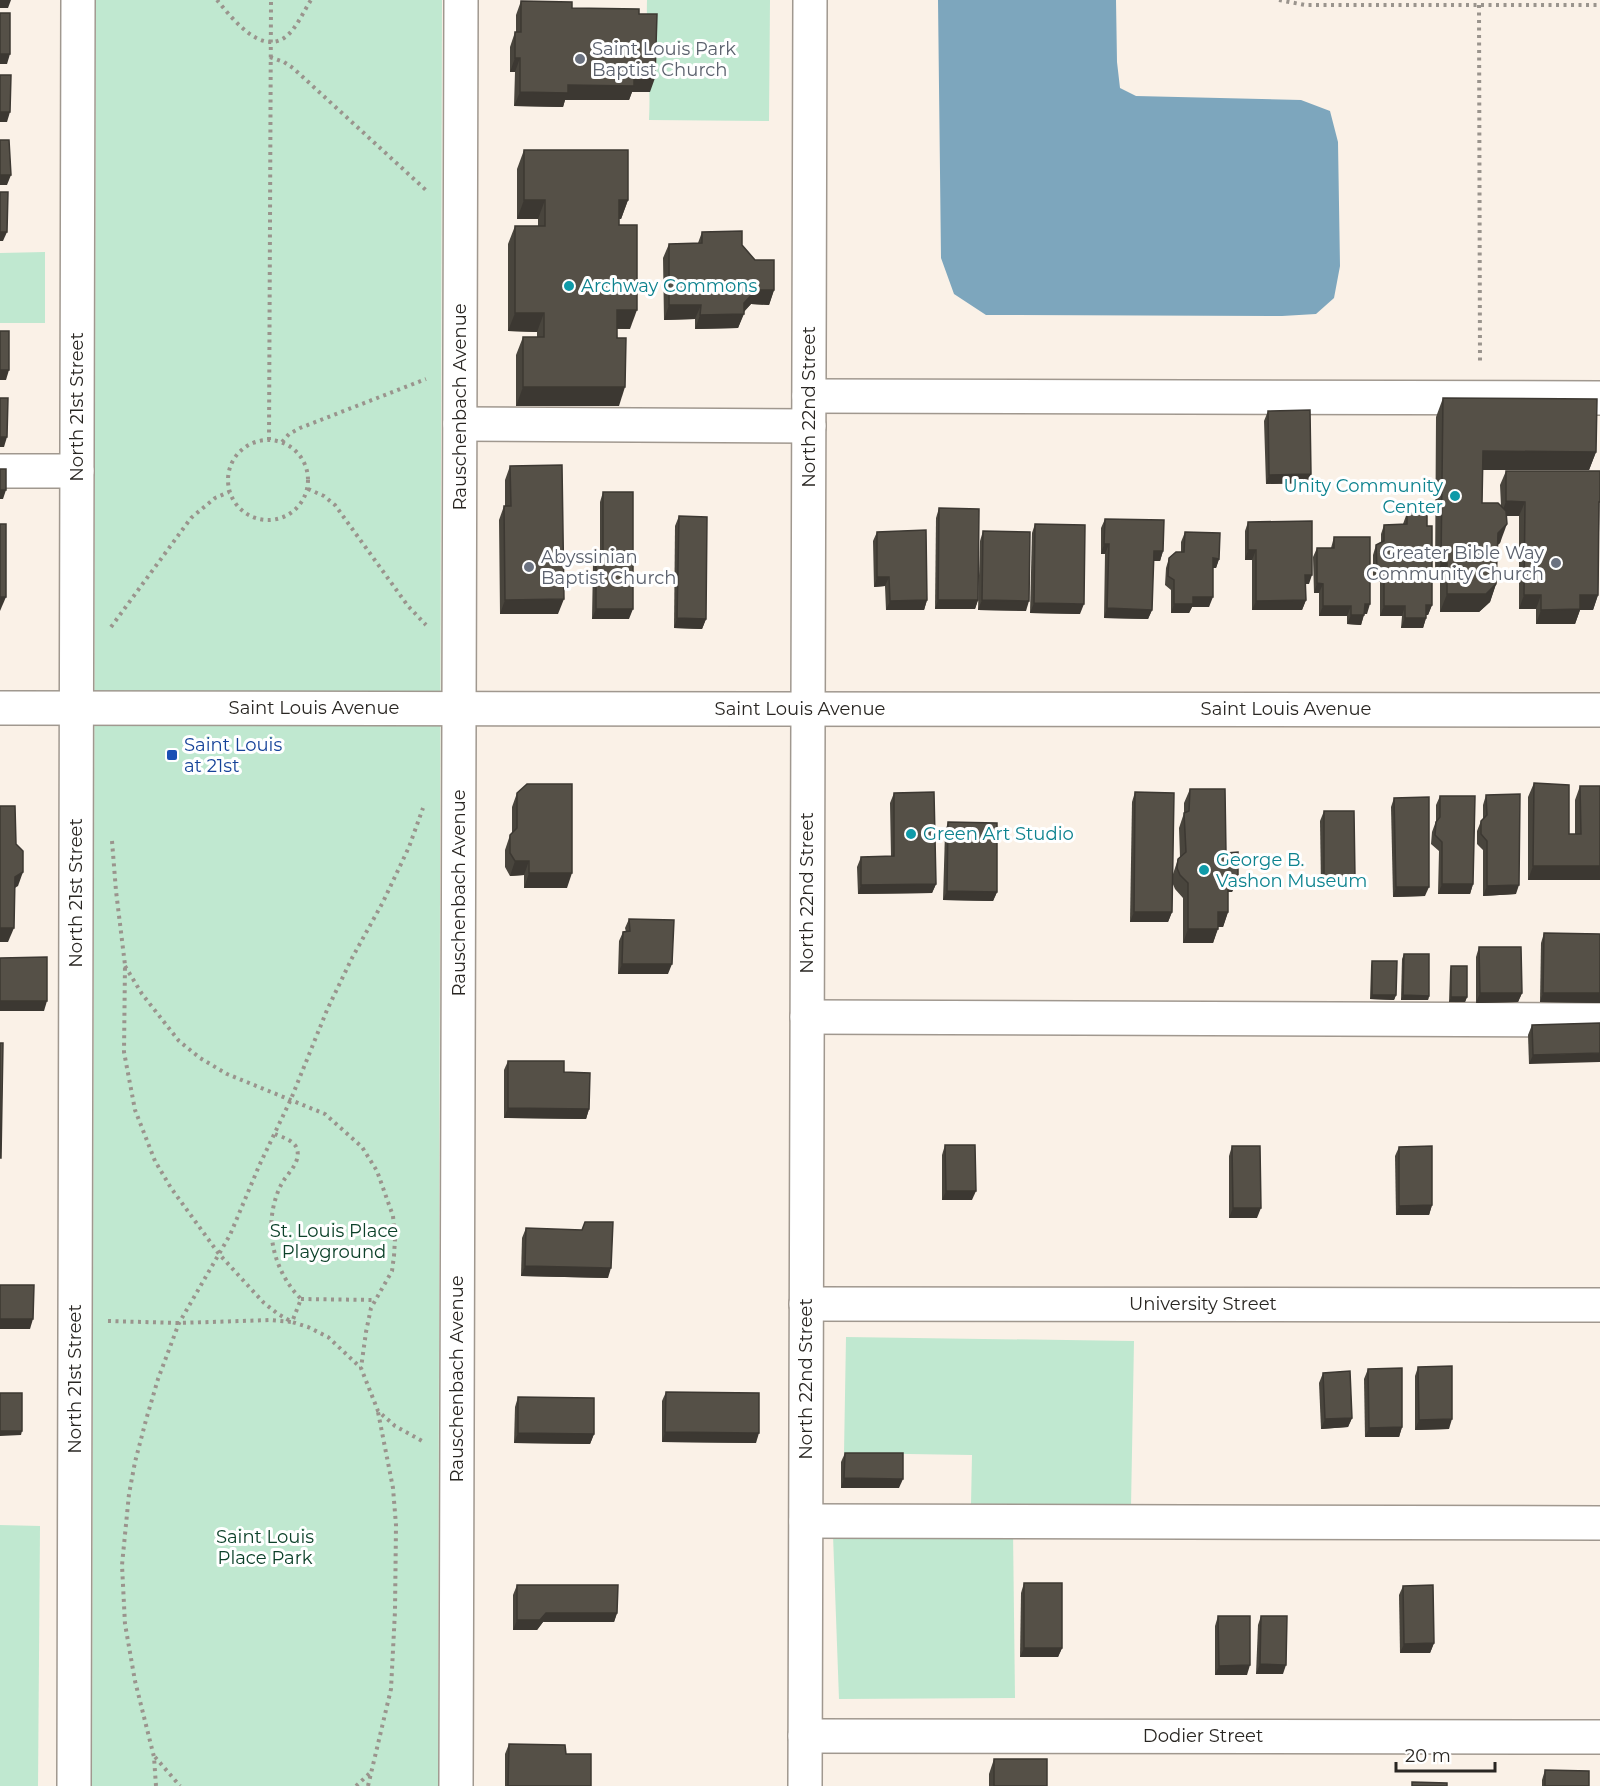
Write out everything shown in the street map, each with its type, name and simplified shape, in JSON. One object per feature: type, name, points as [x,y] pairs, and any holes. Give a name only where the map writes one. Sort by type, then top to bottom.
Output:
[{"type":"street","name":"North 21st Street","points":[[74,1786],[78,0]]},
{"type":"street","name":"Rauschenbach Avenue","points":[[456,1786],[461,0]]},
{"type":"street","name":"North 22nd Street","points":[[805,1786],[810,0]]},
{"type":"street","points":[[460,424],[809,411],[1600,398]]},
{"type":"street","points":[[0,471],[77,471]]},
{"type":"street","name":"Saint Louis Avenue","points":[[0,708],[1600,710]]},
{"type":"street","points":[[807,1017],[1600,1020]]},
{"type":"street","name":"University Street","points":[[806,1304],[1600,1305]]},
{"type":"street","points":[[806,1521],[1600,1523]]},
{"type":"street","name":"Dodier Street","points":[[805,1736],[1600,1737]]},
{"type":"path","points":[[217,0],[239,25],[254,37],[261,41],[271,42],[285,37],[311,0]]},
{"type":"path","points":[[269,440],[271,0]]},
{"type":"path","points":[[1279,0],[1305,5],[1600,5]]},
{"type":"path","points":[[1479,5],[1480,368]]},
{"type":"path","points":[[270,57],[293,68],[428,192],[433,201]]},
{"type":"path","points":[[282,442],[289,434],[300,428],[415,384],[432,373]]},
{"type":"path","points":[[269,440],[282,442],[301,456],[309,479],[308,489],[302,502],[293,512],[282,518],[256,519],[244,513],[235,504],[228,480],[230,468],[245,447],[269,440]]},
{"type":"path","points":[[308,489],[324,496],[335,505],[408,606],[430,629]]},
{"type":"path","points":[[108,630],[191,518],[215,498],[230,492]]},
{"type":"path","points":[[156,1786],[154,1757],[135,1681],[125,1624],[122,1565],[135,1462],[158,1379],[179,1323],[230,1235],[291,1099],[327,1010],[409,847],[425,802]]},
{"type":"path","points":[[112,840],[125,965],[124,1052],[135,1110],[143,1133],[171,1188],[219,1254],[264,1303],[292,1322]]},
{"type":"path","points":[[125,965],[142,994],[179,1041],[200,1058],[227,1074],[325,1114],[362,1147],[377,1171],[393,1216],[395,1239],[392,1271],[375,1300],[366,1332],[360,1368]]},
{"type":"path","points":[[275,1134],[294,1143],[297,1149],[297,1157],[276,1196],[272,1215],[273,1243],[278,1266],[284,1279],[302,1299],[375,1300]]},
{"type":"path","points":[[292,1322],[302,1299]]},
{"type":"path","points":[[103,1321],[179,1323],[270,1320],[292,1322],[328,1337],[360,1368],[378,1411],[393,1488],[396,1525],[396,1611],[391,1689],[368,1786]]},
{"type":"path","points":[[378,1411],[395,1426],[433,1446]]},
{"type":"path","points":[[154,1757],[180,1786]]},
{"type":"path","points":[[356,1786],[370,1773]]},
{"type":"green space","name":"Saint Louis Place Park","points":[[96,0],[442,0],[438,1786],[92,1786]]},
{"type":"green space","points":[[647,0],[770,0],[769,121],[649,120]]},
{"type":"green space","points":[[45,252],[45,323],[0,323],[0,253]]},
{"type":"green space","points":[[846,1337],[1134,1341],[1131,1507],[971,1504],[972,1455],[844,1453]]},
{"type":"green space","points":[[0,1525],[40,1526],[38,1786],[0,1786]]},
{"type":"green space","points":[[1013,1532],[1015,1698],[839,1699],[833,1535]]},
{"type":"water","points":[[938,0],[1116,0],[1117,62],[1120,88],[1136,96],[1301,100],[1330,111],[1338,142],[1340,266],[1334,298],[1316,314],[1282,316],[986,315],[954,294],[941,258]]},
{"type":"building","name":"Saint Louis Park Baptist Church","points":[[521,1],[572,2],[572,8],[639,9],[639,14],[657,14],[655,78],[634,78],[634,86],[568,85],[568,93],[520,92],[520,58],[515,58],[515,32],[521,32]]},
{"type":"building","points":[[0,13],[10,13],[10,54],[0,54]]},
{"type":"building","points":[[0,75],[11,75],[10,112],[0,112]]},
{"type":"building","points":[[0,140],[9,140],[11,175],[0,175]]},
{"type":"building","name":"Archway Commons","points":[[524,150],[628,150],[628,200],[619,200],[619,225],[637,225],[637,310],[617,310],[617,338],[626,338],[625,387],[523,387],[523,337],[544,337],[544,313],[515,313],[515,226],[545,226],[545,200],[524,200]]},
{"type":"building","points":[[0,192],[8,192],[7,232],[0,232]]},
{"type":"building","points":[[742,231],[742,245],[755,260],[774,260],[774,290],[756,290],[744,303],[744,314],[700,315],[701,305],[669,305],[669,244],[702,243],[702,232]]},
{"type":"building","points":[[0,331],[9,331],[9,370],[0,370]]},
{"type":"building","points":[[0,398],[8,398],[7,437],[0,437]]},
{"type":"building","name":"Unity Community Center","points":[[1443,398],[1597,399],[1596,452],[1483,451],[1482,503],[1498,503],[1506,511],[1507,524],[1498,533],[1496,584],[1486,594],[1447,594],[1447,563],[1441,563]]},
{"type":"building","points":[[1310,410],[1311,474],[1269,475],[1268,411]]},
{"type":"building","name":"Abyssinian Baptist Church","points":[[562,465],[564,599],[505,600],[504,506],[511,506],[510,466]]},
{"type":"building","points":[[0,469],[6,469],[6,490],[0,490]]},
{"type":"building","name":"Greater Bible Way Community Church","points":[[1506,471],[1600,471],[1598,595],[1580,595],[1580,609],[1541,610],[1541,595],[1524,595],[1525,502],[1506,501]]},
{"type":"building","points":[[603,492],[633,492],[633,609],[596,609],[596,553],[603,554]]},
{"type":"building","points":[[939,508],[979,509],[978,600],[938,600]]},
{"type":"building","points":[[1407,513],[1427,513],[1427,526],[1432,526],[1432,605],[1426,605],[1426,618],[1405,618],[1405,606],[1384,606],[1384,572],[1377,568],[1376,545],[1384,541],[1384,525],[1407,524]]},
{"type":"building","points":[[679,516],[707,517],[706,619],[677,618]]},
{"type":"building","points":[[1105,519],[1164,520],[1163,551],[1154,551],[1152,610],[1107,608],[1109,544],[1104,544]]},
{"type":"building","points":[[1312,521],[1312,575],[1305,575],[1306,600],[1256,601],[1256,550],[1248,550],[1248,522]]},
{"type":"building","points":[[0,524],[6,524],[6,597],[0,597]]},
{"type":"building","points":[[1035,524],[1085,525],[1084,604],[1034,603]]},
{"type":"building","points":[[926,530],[927,600],[890,601],[889,577],[877,577],[877,532]]},
{"type":"building","points":[[983,531],[1030,532],[1029,601],[982,600]]},
{"type":"building","points":[[1185,532],[1220,533],[1219,559],[1213,558],[1213,597],[1193,597],[1193,604],[1174,604],[1174,580],[1168,576],[1169,558],[1176,552],[1184,552]]},
{"type":"building","points":[[1334,537],[1370,537],[1370,604],[1365,604],[1364,615],[1351,615],[1351,606],[1323,606],[1323,584],[1317,583],[1317,548],[1334,548]]},
{"type":"building","points":[[1534,783],[1569,785],[1569,834],[1581,834],[1580,786],[1600,786],[1600,866],[1533,866]]},
{"type":"building","points":[[527,784],[572,784],[572,873],[529,873],[529,861],[515,861],[510,853],[510,835],[517,828],[517,793]]},
{"type":"building","name":"George B. Vashon Museum","points":[[1190,789],[1225,789],[1226,853],[1238,852],[1238,878],[1228,878],[1228,912],[1218,912],[1218,929],[1188,929],[1188,883],[1177,868],[1178,859],[1186,852],[1184,813],[1189,811]]},
{"type":"building","name":"Green Art Studio","points":[[934,792],[936,884],[861,885],[861,857],[894,856],[894,793]]},
{"type":"building","points":[[1135,792],[1174,793],[1172,912],[1134,912]]},
{"type":"building","points":[[1520,794],[1519,885],[1487,886],[1487,841],[1481,834],[1481,821],[1487,815],[1486,795]]},
{"type":"building","points":[[1440,796],[1475,796],[1473,884],[1442,884],[1442,842],[1435,835],[1436,822],[1440,817]]},
{"type":"building","points":[[1429,797],[1429,887],[1396,887],[1394,798]]},
{"type":"building","points":[[0,806],[15,806],[16,844],[23,851],[23,872],[15,877],[14,928],[0,928]]},
{"type":"building","points":[[1324,811],[1354,811],[1355,878],[1324,878]]},
{"type":"building","points":[[948,822],[997,823],[997,892],[947,891]]},
{"type":"building","points":[[629,919],[674,920],[672,964],[622,964],[623,932],[630,931]]},
{"type":"building","points":[[1544,933],[1600,934],[1600,993],[1543,993]]},
{"type":"building","points":[[1479,947],[1521,947],[1522,993],[1480,993]]},
{"type":"building","points":[[1404,954],[1429,954],[1429,996],[1403,995]]},
{"type":"building","points":[[47,957],[47,1001],[0,1001],[0,958]]},
{"type":"building","points":[[1372,961],[1397,961],[1396,995],[1372,995]]},
{"type":"building","points":[[1451,966],[1467,966],[1467,997],[1451,997]]},
{"type":"building","points":[[1600,1023],[1600,1053],[1533,1055],[1532,1025]]},
{"type":"building","points":[[0,1043],[3,1043],[1,1158],[0,1158]]},
{"type":"building","points":[[508,1061],[564,1061],[564,1072],[590,1073],[589,1109],[508,1108]]},
{"type":"building","points":[[945,1145],[975,1145],[976,1191],[946,1191]]},
{"type":"building","points":[[1232,1146],[1260,1146],[1261,1208],[1233,1208]]},
{"type":"building","points":[[1432,1146],[1432,1205],[1399,1206],[1399,1147]]},
{"type":"building","points":[[585,1222],[613,1222],[611,1268],[525,1266],[526,1228],[582,1230]]},
{"type":"building","points":[[0,1285],[34,1285],[33,1319],[0,1319]]},
{"type":"building","points":[[1452,1366],[1452,1419],[1419,1420],[1418,1367]]},
{"type":"building","points":[[1402,1368],[1402,1427],[1369,1428],[1368,1369]]},
{"type":"building","points":[[1350,1371],[1352,1418],[1325,1419],[1323,1373]]},
{"type":"building","points":[[666,1392],[759,1393],[759,1433],[665,1432]]},
{"type":"building","points":[[0,1393],[22,1393],[22,1431],[0,1431]]},
{"type":"building","points":[[518,1397],[594,1398],[594,1434],[518,1433]]},
{"type":"building","points":[[845,1453],[903,1453],[903,1479],[844,1478]]},
{"type":"building","points":[[1024,1583],[1062,1583],[1062,1648],[1024,1648]]},
{"type":"building","points":[[517,1585],[618,1585],[617,1613],[546,1613],[540,1620],[517,1620]]},
{"type":"building","points":[[1433,1585],[1434,1643],[1404,1644],[1403,1586]]},
{"type":"building","points":[[1218,1616],[1250,1616],[1250,1665],[1219,1666]]},
{"type":"building","points":[[1261,1616],[1287,1616],[1286,1665],[1260,1664]]},
{"type":"building","points":[[509,1744],[565,1745],[566,1754],[591,1754],[591,1786],[508,1786]]},
{"type":"building","points":[[994,1759],[1047,1759],[1047,1786],[994,1786]]},
{"type":"building","points":[[1545,1770],[1589,1771],[1589,1786],[1545,1786]]},
{"type":"building","points":[[1412,1782],[1447,1783],[1447,1786],[1412,1786]]},
{"type":"place","name":"Saint Louis Park Baptist Church","points":[[580,59]]},
{"type":"place","name":"Archway Commons","points":[[569,286]]},
{"type":"place","name":"Unity Community Center","points":[[1455,496]]},
{"type":"place","name":"Greater Bible Way Community Church","points":[[1556,563]]},
{"type":"place","name":"Abyssinian Baptist Church","points":[[529,567]]},
{"type":"place","name":"Saint Louis at 21st","points":[[172,755]]},
{"type":"place","name":"Green Art Studio","points":[[911,834]]},
{"type":"place","name":"George B. Vashon Museum","points":[[1204,870]]},
{"type":"park label","name":"St. Louis Place Playground","points":[[334,1241]]}]
